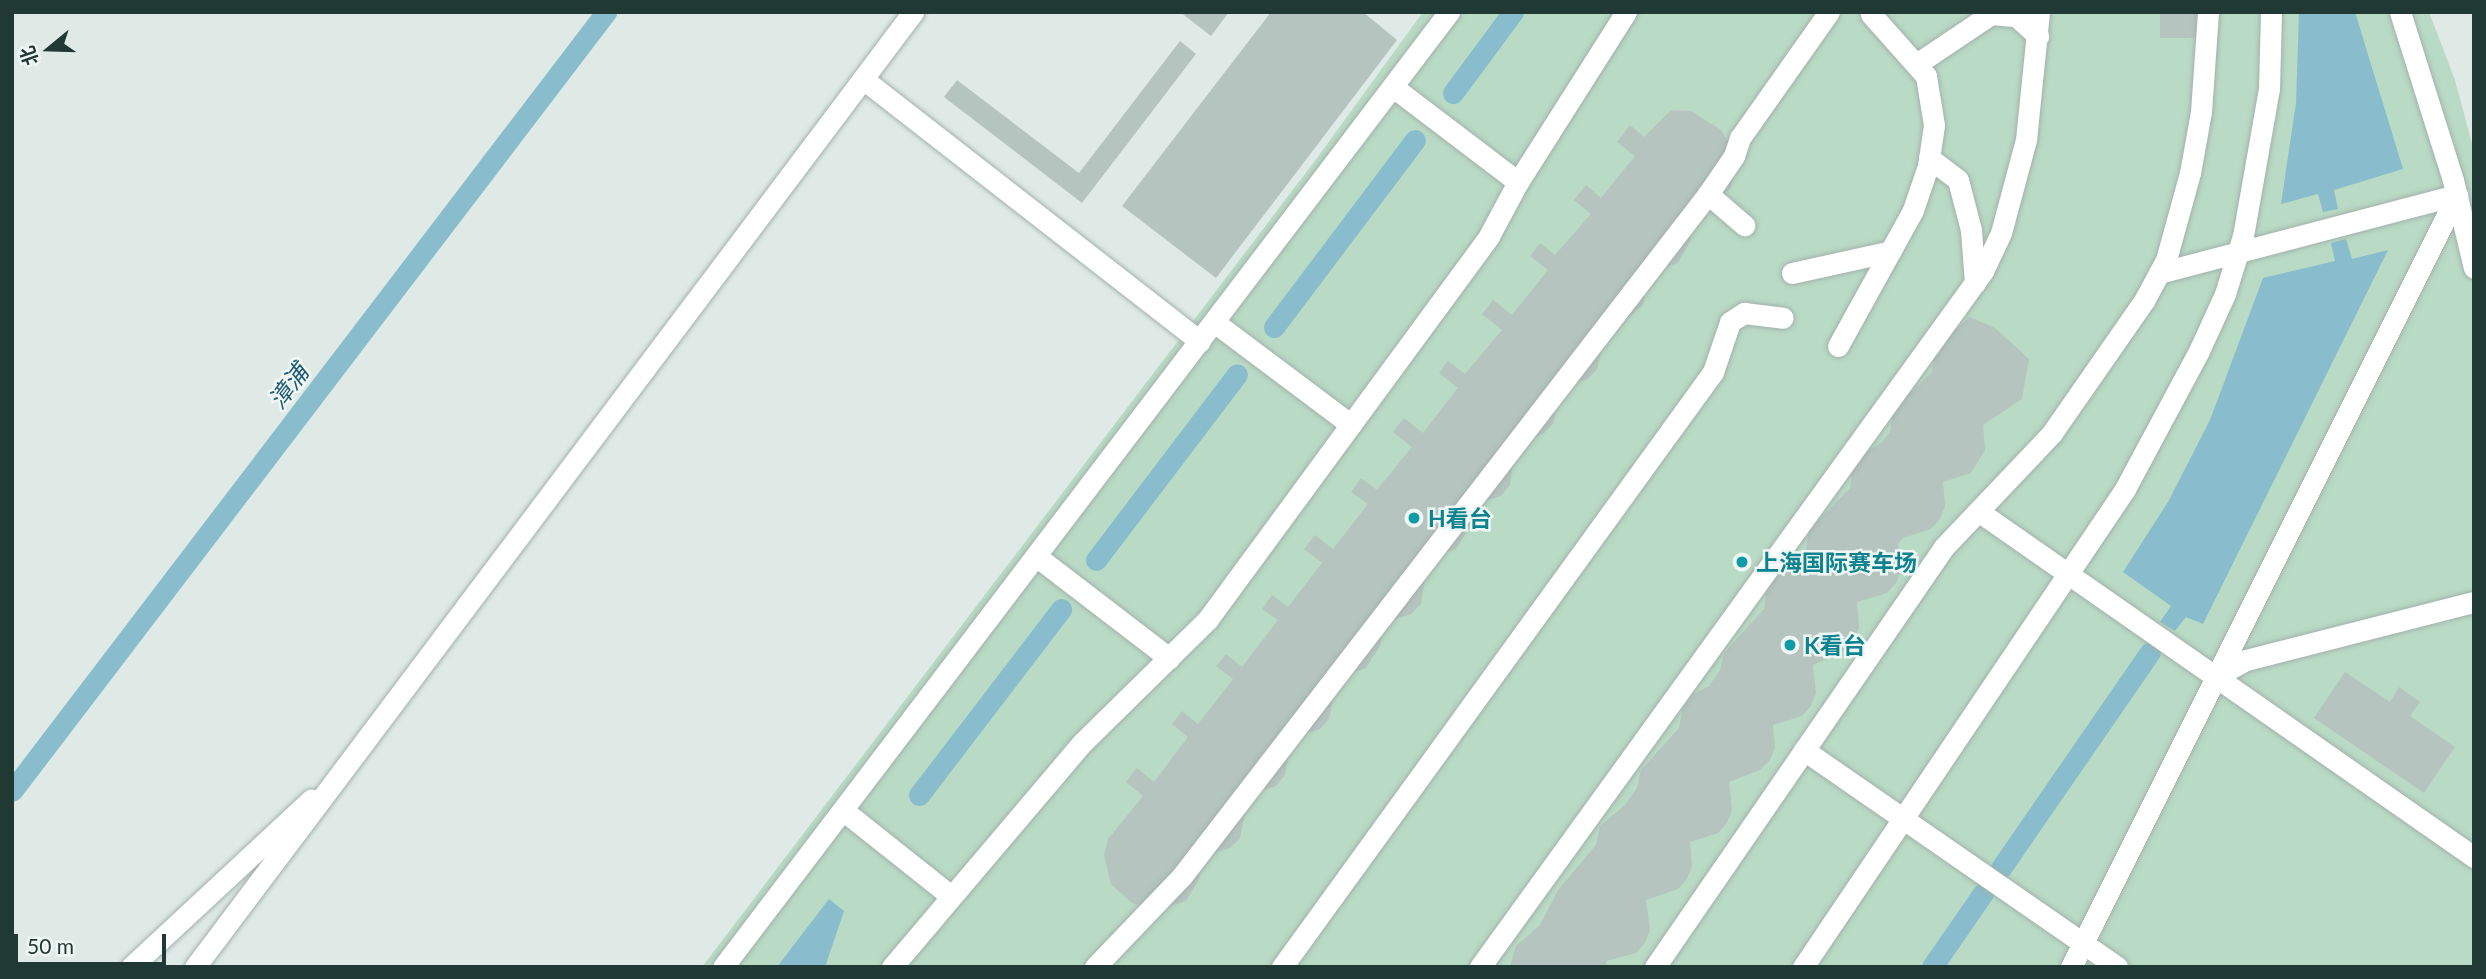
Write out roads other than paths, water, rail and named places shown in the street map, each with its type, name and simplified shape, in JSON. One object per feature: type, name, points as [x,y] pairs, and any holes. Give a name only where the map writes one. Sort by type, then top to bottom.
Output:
[{"type":"street","points":[[195,967],[358,755],[913,12]]},
{"type":"street","points":[[723,967],[1449,12]]},
{"type":"street","points":[[892,967],[1082,743],[1208,619],[1489,236],[1518,182],[1626,12]]},
{"type":"street","points":[[1095,967],[1182,876],[1708,194],[1734,156],[1740,138],[1829,12]]},
{"type":"street","points":[[1480,967],[1992,255],[2015,185],[2026,140],[2039,12]]},
{"type":"street","points":[[1655,967],[1944,547],[2052,433],[2159,273],[2190,173],[2201,112],[2208,12]]},
{"type":"street","points":[[1803,967],[2069,575],[2167,415],[2225,294],[2238,253],[2266,112],[2271,12]]},
{"type":"street","points":[[2400,12],[2461,183],[2474,268]]},
{"type":"street","points":[[1918,63],[1991,13],[2016,16],[2038,36]]},
{"type":"street","points":[[1838,346],[1891,251],[1922,188],[1929,158],[1933,102],[1918,63],[1871,14]]},
{"type":"street","points":[[863,79],[1199,341]]},
{"type":"street","points":[[1393,87],[1518,182]]},
{"type":"street","points":[[1929,158],[1958,180],[1972,230],[1975,282]]},
{"type":"street","points":[[2159,273],[2238,253],[2461,183]]},
{"type":"street","points":[[2071,967],[2461,183]]},
{"type":"street","points":[[1708,194],[1744,225]]},
{"type":"street","points":[[1792,272],[1891,251]]},
{"type":"street","points":[[1282,967],[1713,372],[1730,322],[1744,313],[1783,318]]},
{"type":"street","points":[[1214,322],[1351,425]]},
{"type":"street","points":[[1978,511],[2474,857]]},
{"type":"street","points":[[1037,556],[1169,658]]},
{"type":"street","points":[[2215,677],[2246,660],[2474,602]]},
{"type":"street","points":[[2238,632],[2236,650],[2246,660]]},
{"type":"street","points":[[1804,750],[2117,967]]},
{"type":"street","points":[[131,967],[358,755]]},
{"type":"street","points":[[844,811],[951,897]]},
{"type":"water","points":[[2299,12],[2355,12],[2403,169],[2334,190],[2338,209],[2323,212],[2318,194],[2281,204],[2296,103]]},
{"type":"water","points":[[2346,239],[2352,259],[2388,250],[2203,624],[2186,617],[2175,631],[2160,622],[2171,606],[2123,572],[2168,502],[2210,420],[2263,278],[2335,261],[2331,243]]},
{"type":"water","points":[[829,899],[844,911],[825,967],[777,967]]},
{"type":"waterway","name":"漳浦","points":[[12,791],[606,12]]},
{"type":"waterway","points":[[1453,93],[1513,12]]},
{"type":"waterway","points":[[1274,327],[1415,140]]},
{"type":"waterway","points":[[1096,560],[1237,374]]},
{"type":"waterway","points":[[919,795],[1061,609]]},
{"type":"waterway","points":[[2001,868],[2150,652]]},
{"type":"waterway","points":[[1932,967],[1983,893]]},
{"type":"place","name":"H看台","points":[[1414,518]]},
{"type":"place","name":"上海国际赛车场","points":[[1742,562]]},
{"type":"place","name":"K看台","points":[[1790,645]]}]
